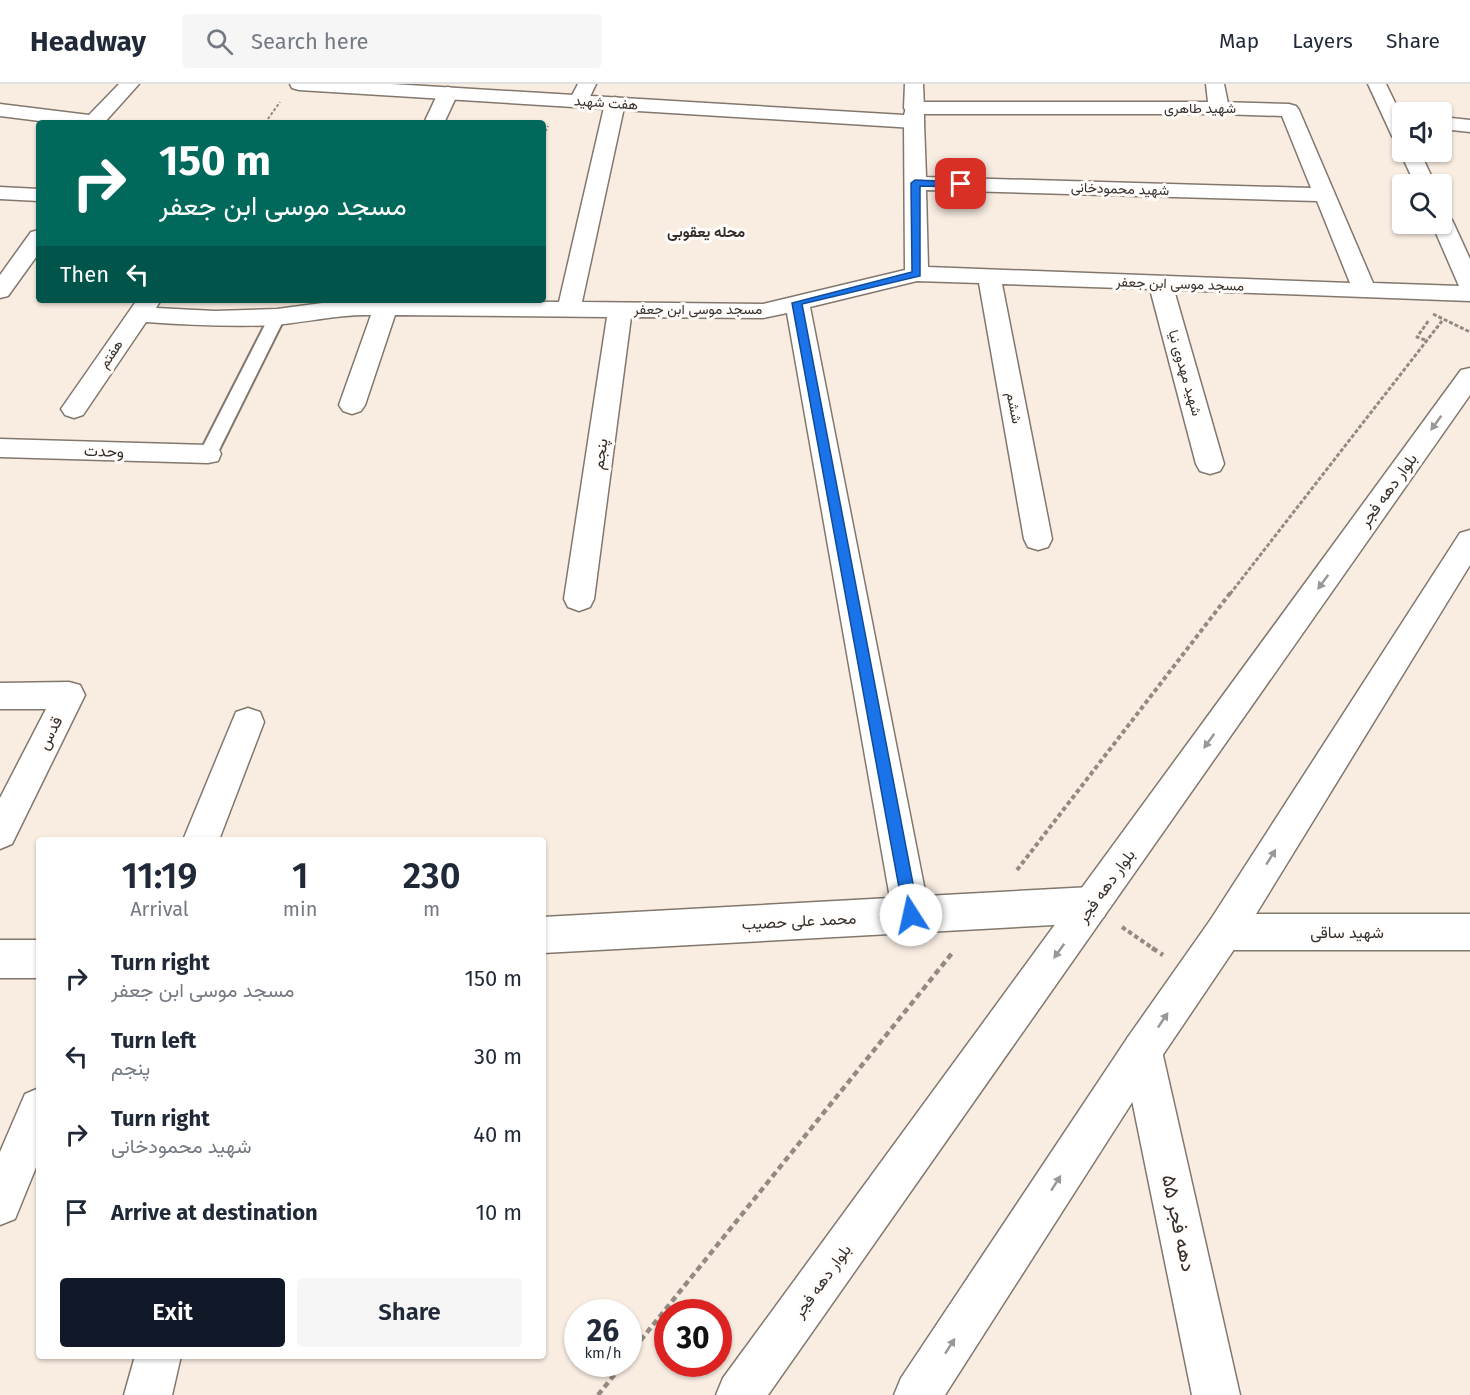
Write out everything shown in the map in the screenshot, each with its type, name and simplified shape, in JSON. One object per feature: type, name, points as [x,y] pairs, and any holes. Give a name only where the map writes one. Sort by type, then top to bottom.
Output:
[{"type":"street","points":[[96,120],[130,84]]},
{"type":"street","name":"هفت شهید","points":[[299,84],[448,93],[583,92],[615,103],[914,115]]},
{"type":"street","points":[[914,84],[916,274]]},
{"type":"street","points":[[1215,84],[1219,108]]},
{"type":"street","points":[[1377,84],[1392,108]]},
{"type":"street","points":[[435,120],[448,93]]},
{"type":"street","points":[[569,308],[615,103]]},
{"type":"street","name":"شهید طاهری","points":[[914,115],[1219,108],[1289,110],[1365,291]]},
{"type":"street","points":[[0,110],[72,120]]},
{"type":"street","points":[[1452,124],[1470,126]]},
{"type":"street","name":"شهید محمودخانی","points":[[915,183],[1325,195]]},
{"type":"street","points":[[0,193],[34,190]]},
{"type":"street","points":[[1447,234],[1469,291]]},
{"type":"street","points":[[0,291],[36,241]]},
{"type":"street","name":"مسجد موسی ابن جعفر","points":[[144,307],[215,319],[277,318],[350,304],[386,307],[763,310],[916,274],[1365,291],[1469,291]]},
{"type":"street","name":"ششم","points":[[989,277],[1038,539]]},
{"type":"street","name":"شهید مهدوی نیا","points":[[1160,283],[1210,464]]},
{"type":"street","points":[[797,303],[911,915]]},
{"type":"street","name":"هفتم","points":[[74,409],[144,307]]},
{"type":"street","points":[[352,405],[386,307]]},
{"type":"street","name":"پنجم","points":[[579,599],[620,309]]},
{"type":"street","name":"بلوار دهه فجر","points":[[740,1395],[1470,376]]},
{"type":"street","name":"وحدت","points":[[0,448],[208,454]]},
{"type":"street","points":[[918,1395],[1142,1051],[1224,932],[1470,541]]},
{"type":"street","name":"قدس","points":[[0,696],[69,695],[0,833]]},
{"type":"street","points":[[202,837],[248,722]]},
{"type":"street","name":"محمد علی حصیب","points":[[546,935],[1091,905]]},
{"type":"street","name":"شهید ساقی","points":[[1224,932],[1470,932]]},
{"type":"street","points":[[0,959],[36,959]]},
{"type":"street","name":"دهه فجر ۵۵","points":[[1142,1051],[1216,1395]]},
{"type":"street","points":[[0,1204],[36,1115]]},
{"type":"street","points":[[148,1395],[157,1359]]},
{"type":"lane","points":[[208,454],[277,318]]},
{"type":"path","points":[[642,1339],[986,911],[1425,340],[1469,291]]},
{"type":"path","points":[[1425,340],[1417,337],[1433,314],[1470,332]]},
{"type":"path","points":[[1091,905],[1193,975]]},
{"type":"path","points":[[597,1395],[612,1377]]},
{"type":"district","name":"محله یعقوبی","points":[[706,232]]},
{"type":"route","points":[[911,915],[797,303],[916,274],[915,183],[961,184]]}]
